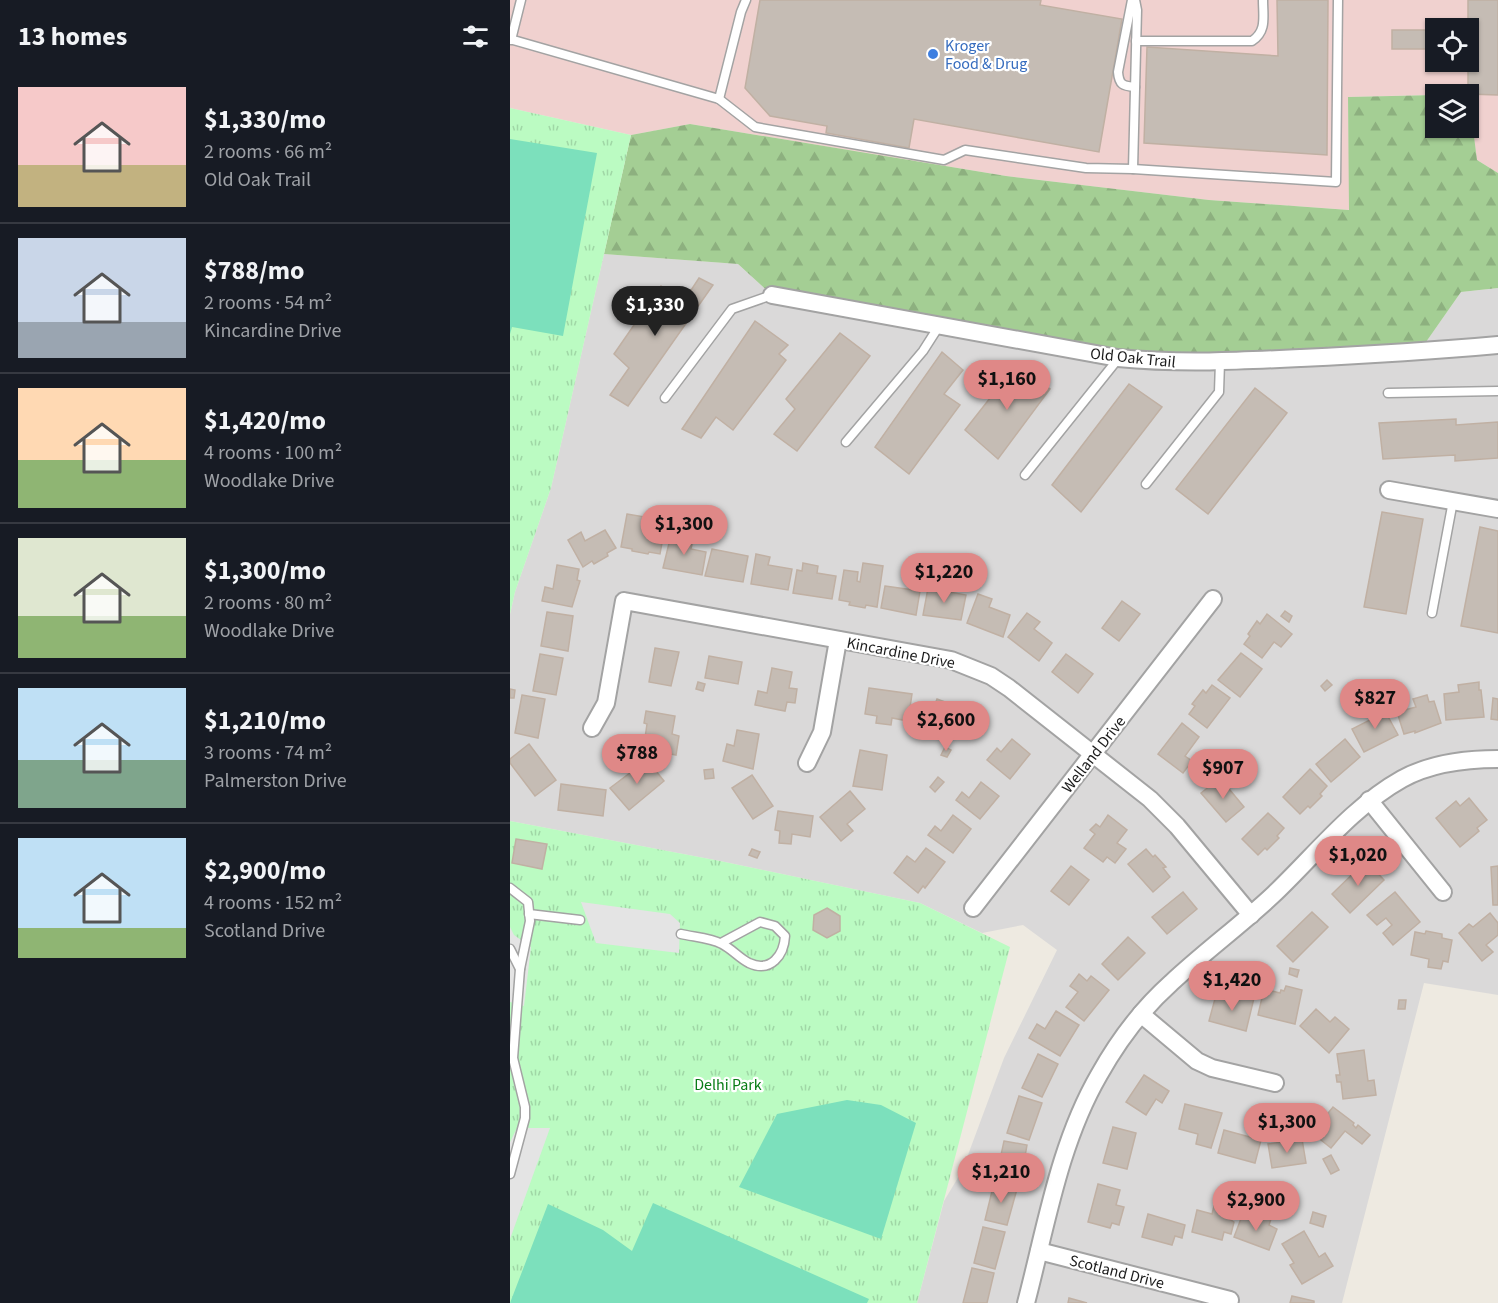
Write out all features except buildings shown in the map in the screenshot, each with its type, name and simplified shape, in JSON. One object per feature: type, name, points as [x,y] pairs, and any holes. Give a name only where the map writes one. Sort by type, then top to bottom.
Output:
[{"type":"street","name":"Old Oak Trail","points":[[772,295],[1118,358],[1162,363],[1419,352],[1498,345]]},
{"type":"street","points":[[1389,490],[1498,509]]},
{"type":"street","name":"Welland Drive","points":[[973,908],[1213,599]]},
{"type":"street","name":"Kincardine Drive","points":[[592,728],[606,703],[624,602],[951,660],[991,676],[1009,688],[1150,799],[1251,915]]},
{"type":"street","points":[[807,763],[822,732],[838,640]]},
{"type":"street","points":[[1026,1303],[1062,1162],[1084,1103],[1118,1044],[1141,1014],[1171,983],[1251,915],[1369,800],[1403,778],[1423,770],[1452,762],[1498,759]]},
{"type":"street","points":[[1369,800],[1443,892]]},
{"type":"street","points":[[1141,1014],[1197,1061],[1212,1068],[1275,1083]]},
{"type":"street","name":"Scotland Drive","points":[[1039,1251],[1230,1300]]},
{"type":"lane","points":[[520,0],[510,40],[719,99],[755,127],[944,160],[965,150],[1086,168],[1336,182],[1338,0]]},
{"type":"lane","points":[[719,99],[746,0]]},
{"type":"lane","points":[[1133,0],[1137,10],[1134,169]]},
{"type":"lane","points":[[1133,0],[1118,72],[1119,81],[1123,86],[1135,87]]},
{"type":"lane","points":[[1136,41],[1252,41],[1260,36],[1263,28],[1263,0]]},
{"type":"lane","points":[[665,398],[732,309],[772,295]]},
{"type":"lane","points":[[846,442],[923,351],[939,326]]},
{"type":"lane","points":[[1025,475],[1118,358]]},
{"type":"lane","points":[[1146,484],[1219,392],[1220,362]]},
{"type":"lane","points":[[1388,393],[1498,391]]},
{"type":"lane","points":[[1432,613],[1453,501]]},
{"type":"lane","points":[[510,888],[528,902],[530,921],[520,969],[513,1058],[525,1107],[525,1118],[510,1174]]},
{"type":"lane","points":[[529,914],[580,920]]},
{"type":"lane","points":[[681,934],[722,943],[750,964],[765,966],[777,960],[784,948],[785,936],[775,926],[760,922],[722,943]]},
{"type":"lane","points":[[510,949],[520,969]]},
{"type":"shaded area","points":[[510,0],[1498,0],[1498,173],[1477,160],[1474,138],[1479,138],[1479,84],[1425,84],[1425,95],[1348,97],[1350,210],[1209,200],[1006,176],[690,124],[631,135],[510,108]]},
{"type":"shaded area","points":[[604,254],[738,264],[772,295],[1419,352],[1461,292],[1498,288],[1498,995],[1424,983],[1342,1303],[917,1303],[944,1201],[962,1171],[1004,1058],[1057,950],[1023,925],[982,933],[920,903],[720,861],[510,821],[510,614],[515,592],[551,488]]},
{"type":"shaded area","points":[[581,902],[670,914],[680,923],[679,953],[596,943]]},
{"type":"shaded area","points":[[510,927],[514,935],[531,947],[524,1006],[510,1002]]},
{"type":"shaded area","points":[[517,1128],[550,1128],[510,1239],[510,1142]]},
{"type":"green space","points":[[1425,95],[1425,138],[1474,138],[1477,160],[1498,173],[1498,288],[1461,292],[1419,352],[1162,362],[772,295],[738,264],[604,254],[631,135],[690,124],[1006,176],[1209,200],[1349,210],[1348,97]]},
{"type":"green space","points":[[510,108],[631,135],[551,488],[515,592],[510,614]]},
{"type":"green space","points":[[510,139],[597,153],[563,336],[512,327],[510,334]]},
{"type":"green space","name":"Delhi Park","points":[[510,821],[720,861],[920,903],[1010,947],[917,1303],[510,1303]]},
{"type":"green space","points":[[847,1100],[881,1105],[916,1123],[881,1239],[739,1187],[777,1114]]},
{"type":"green space","points":[[653,1203],[869,1299],[867,1303],[510,1303],[548,1204],[603,1230],[632,1251]]},
{"type":"place","name":"Kroger Food & Drug","points":[[933,54]]}]
